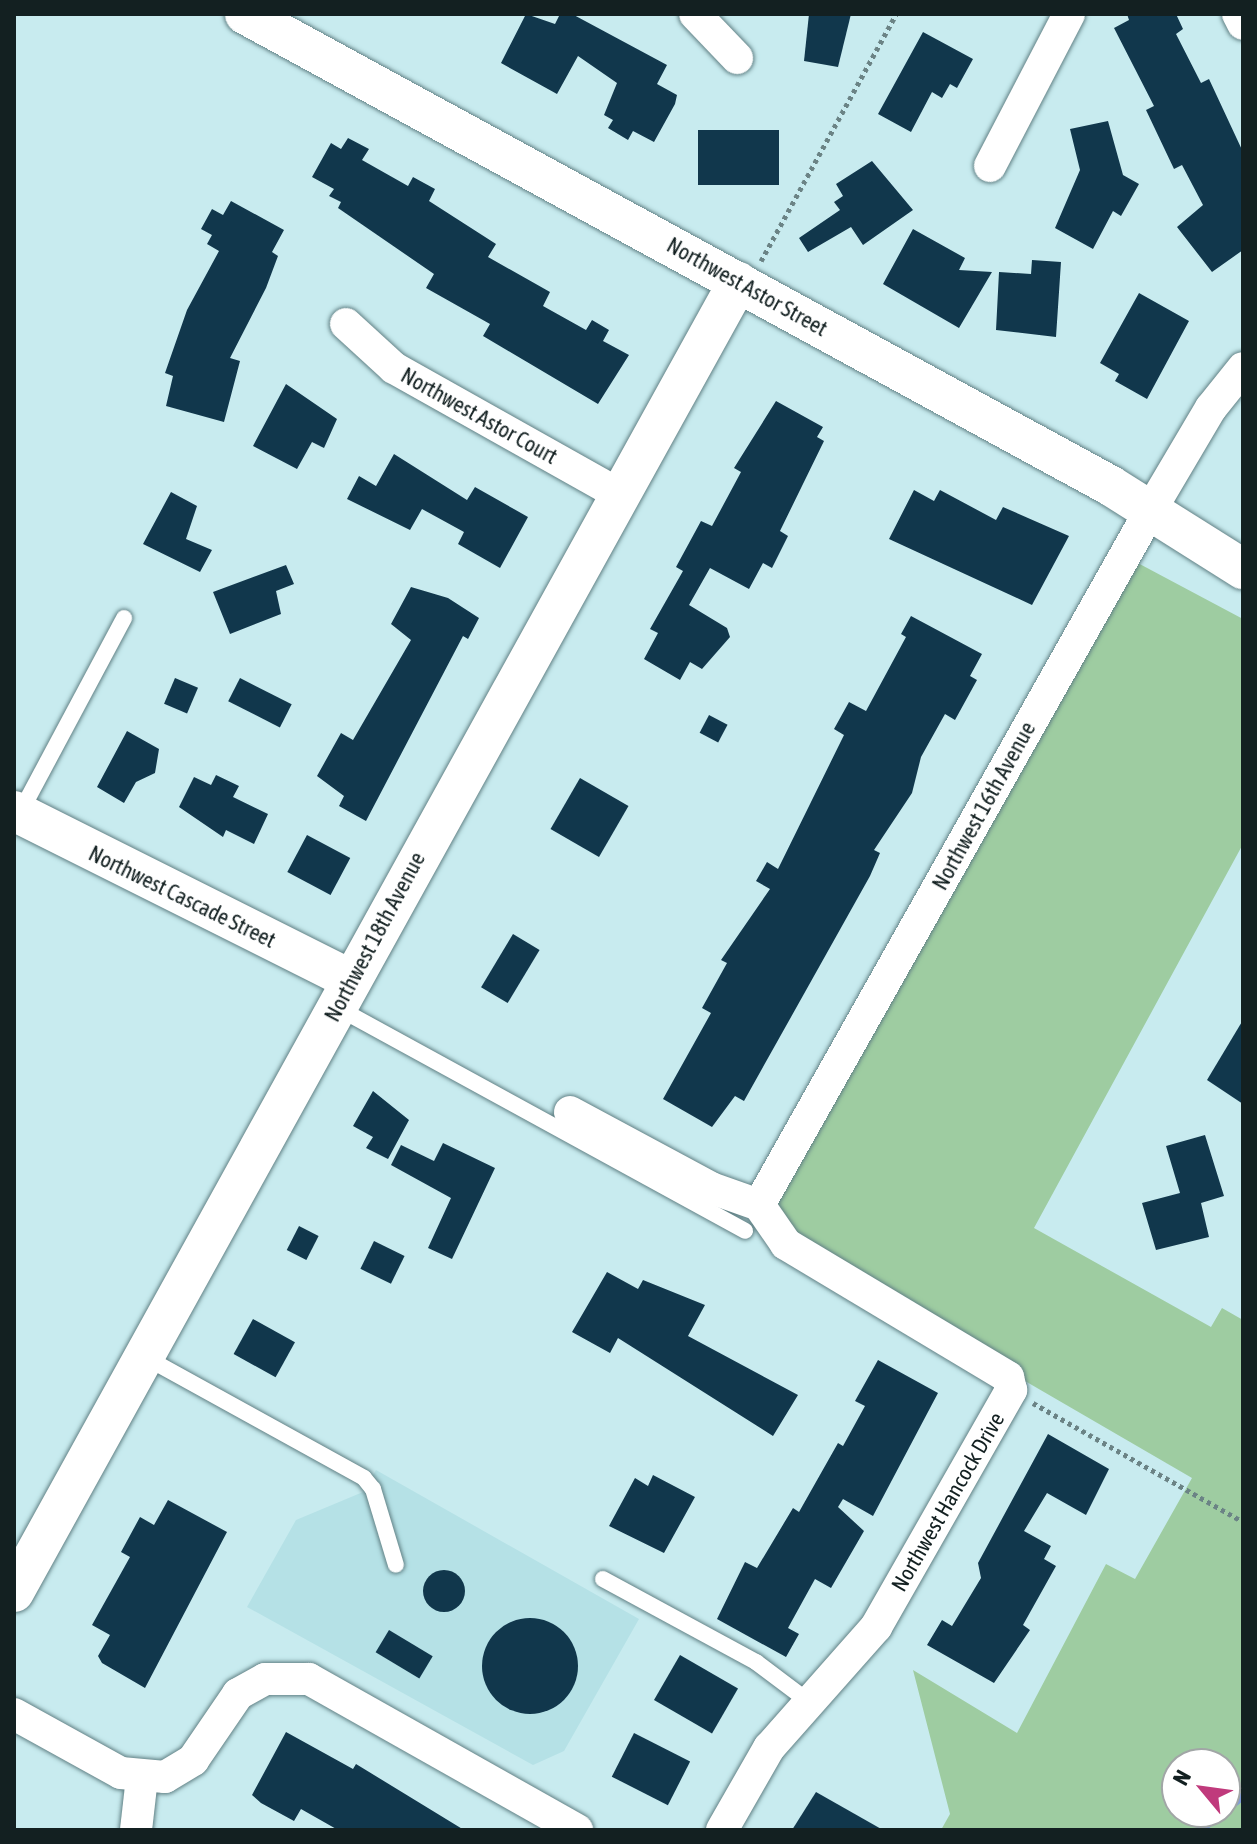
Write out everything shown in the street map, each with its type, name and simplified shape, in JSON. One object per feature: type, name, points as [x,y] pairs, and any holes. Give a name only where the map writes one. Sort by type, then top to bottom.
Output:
[{"type":"street","name":"Northwest Astor Street","points":[[245,14],[742,284],[1150,511],[1243,569]]},
{"type":"street","points":[[695,14],[737,58]]},
{"type":"street","points":[[990,166],[1069,14]]},
{"type":"street","points":[[1238,14],[1243,24]]},
{"type":"street","name":"Northwest 18th Avenue","points":[[14,1592],[24,1550],[145,1357],[620,495],[742,284]]},
{"type":"street","name":"Northwest Astor Court","points":[[346,324],[394,368],[620,495]]},
{"type":"street","name":"Northwest 16th Avenue","points":[[752,1218],[1150,511],[1211,408],[1243,368]]},
{"type":"street","name":"Northwest Cascade Street","points":[[17,813],[344,994]]},
{"type":"street","points":[[570,1112],[711,1188],[752,1218]]},
{"type":"street","name":"Northwest Hancock Drive","points":[[722,1830],[769,1748],[813,1705],[876,1627],[1011,1390],[1008,1377],[786,1244],[752,1218]]},
{"type":"street","points":[[14,1714],[121,1773],[165,1777],[193,1760],[238,1694],[265,1679],[309,1679],[577,1830]]},
{"type":"street","points":[[136,1830],[142,1777]]},
{"type":"lane","points":[[17,813],[124,618]]},
{"type":"lane","points":[[344,994],[752,1218]]},
{"type":"lane","points":[[145,1357],[364,1478],[373,1489],[396,1565]]},
{"type":"lane","points":[[603,1579],[756,1662],[813,1705]]},
{"type":"path","points":[[742,284],[896,14]]},
{"type":"path","points":[[1011,1390],[1243,1522]]},
{"type":"shaded area","points":[[376,1470],[639,1619],[564,1751],[533,1765],[247,1607],[296,1520],[363,1492]]},
{"type":"green space","points":[[1134,561],[1243,619],[1243,844],[1034,1228],[1211,1327],[1222,1308],[1243,1320],[1243,1830],[941,1830],[950,1814],[913,1670],[1017,1733],[1106,1564],[1135,1579],[1192,1478],[756,1225]]},
{"type":"building","points":[[526,14],[555,24],[560,14],[572,14],[667,65],[657,84],[677,95],[654,142],[633,131],[628,140],[608,128],[613,120],[604,115],[617,83],[578,56],[557,94],[501,63]]},
{"type":"building","points":[[809,14],[851,14],[838,67],[804,61]]},
{"type":"building","points":[[1127,14],[1176,14],[1183,29],[1176,34],[1201,83],[1209,79],[1243,152],[1243,250],[1212,272],[1177,227],[1203,205],[1182,165],[1174,169],[1146,110],[1154,106],[1114,28],[1129,20]]},
{"type":"building","points":[[923,32],[973,59],[957,88],[950,84],[942,98],[932,92],[911,132],[878,114]]},
{"type":"building","points":[[1108,121],[1123,175],[1139,184],[1121,216],[1113,211],[1093,249],[1055,228],[1080,170],[1070,129]]},
{"type":"building","points":[[698,130],[779,130],[779,185],[698,185]]},
{"type":"building","points":[[348,138],[369,149],[362,160],[408,186],[413,177],[435,189],[429,201],[496,244],[488,257],[550,292],[543,306],[586,330],[592,320],[609,330],[603,341],[629,355],[598,404],[483,336],[490,324],[426,288],[434,274],[338,208],[341,202],[329,196],[334,189],[312,177],[331,143],[341,149]]},
{"type":"building","points":[[872,161],[913,210],[863,245],[851,227],[808,252],[799,238],[840,210],[834,202],[843,196],[836,184]]},
{"type":"building","points":[[231,201],[284,230],[272,252],[278,256],[266,288],[230,358],[240,361],[224,422],[166,406],[173,376],[165,373],[187,310],[219,251],[207,244],[212,235],[201,229],[212,209],[223,215]]},
{"type":"building","points":[[913,229],[965,258],[959,270],[992,272],[959,328],[883,284]]},
{"type":"building","points":[[1032,260],[1061,262],[1056,337],[996,330],[999,272],[1031,274]]},
{"type":"building","points":[[1139,293],[1189,321],[1147,399],[1115,381],[1119,374],[1100,363]]},
{"type":"building","points":[[286,384],[337,419],[324,448],[312,442],[297,469],[253,446]]},
{"type":"building","points":[[776,401],[823,427],[817,437],[824,441],[780,531],[788,536],[772,568],[763,563],[749,589],[710,568],[689,605],[727,628],[730,637],[702,669],[690,662],[680,680],[644,659],[658,633],[650,629],[683,571],[676,567],[701,521],[712,526],[741,472],[734,468]]},
{"type":"building","points":[[394,454],[467,500],[475,487],[528,517],[500,568],[458,544],[464,532],[422,509],[410,530],[347,499],[359,476],[376,486]]},
{"type":"building","points":[[914,490],[934,501],[940,490],[996,520],[1003,507],[1069,536],[1032,605],[889,539]]},
{"type":"building","points":[[171,492],[197,506],[186,539],[212,550],[200,572],[143,544]]},
{"type":"building","points":[[286,565],[294,584],[276,591],[281,614],[230,634],[213,592]]},
{"type":"building","points":[[411,587],[448,598],[479,618],[468,639],[463,636],[366,821],[339,806],[344,796],[317,776],[341,733],[353,740],[411,640],[391,624]]},
{"type":"building","points":[[911,616],[982,654],[970,676],[977,680],[955,720],[945,714],[921,757],[912,793],[874,850],[880,853],[870,876],[744,1101],[735,1096],[712,1127],[663,1099],[711,1013],[702,1008],[727,963],[721,960],[770,889],[756,881],[767,862],[778,869],[844,735],[834,729],[849,702],[866,711],[906,637],[901,634]]},
{"type":"building","points":[[175,678],[198,688],[187,714],[164,704]]},
{"type":"building","points":[[240,678],[292,704],[280,727],[228,701]]},
{"type":"building","points":[[709,715],[728,725],[718,743],[700,733]]},
{"type":"building","points":[[127,731],[159,749],[155,773],[136,782],[124,803],[97,787]]},
{"type":"building","points":[[216,775],[239,786],[233,797],[268,814],[254,844],[226,830],[223,837],[179,807],[194,777],[211,785]]},
{"type":"building","points":[[580,778],[628,806],[599,857],[550,829]]},
{"type":"building","points":[[307,835],[350,858],[331,895],[287,872]]},
{"type":"building","points":[[513,934],[540,950],[508,1003],[481,987]]},
{"type":"building","points":[[1243,1020],[1243,1104],[1207,1080]]},
{"type":"building","points":[[373,1091],[409,1120],[388,1159],[366,1148],[373,1137],[353,1126]]},
{"type":"building","points":[[1205,1135],[1224,1196],[1201,1203],[1209,1237],[1156,1250],[1142,1203],[1180,1193],[1166,1146]]},
{"type":"building","points":[[443,1143],[495,1168],[452,1259],[428,1248],[451,1198],[391,1165],[401,1145],[434,1161]]},
{"type":"building","points":[[299,1226],[319,1236],[306,1260],[287,1250]]},
{"type":"building","points":[[374,1241],[405,1256],[391,1284],[360,1269]]},
{"type":"building","points":[[607,1272],[638,1289],[643,1280],[705,1305],[688,1336],[798,1395],[773,1436],[618,1338],[610,1353],[572,1332]]},
{"type":"building","points":[[253,1319],[295,1342],[276,1377],[234,1354]]},
{"type":"building","points":[[878,1360],[938,1393],[873,1516],[843,1499],[838,1507],[864,1531],[831,1588],[815,1579],[788,1628],[799,1634],[786,1657],[717,1619],[745,1562],[757,1568],[793,1508],[799,1512],[838,1443],[843,1446],[865,1406],[855,1401]]},
{"type":"building","points":[[1048,1434],[1109,1469],[1086,1515],[1047,1493],[1024,1531],[1051,1546],[1044,1559],[1056,1566],[1023,1625],[1030,1630],[994,1683],[927,1645],[942,1620],[952,1626],[981,1578],[978,1563]]},
{"type":"building","points":[[653,1475],[695,1497],[664,1553],[609,1526],[635,1478],[648,1486]]},
{"type":"building","points":[[168,1500],[227,1532],[145,1688],[102,1663],[98,1656],[110,1635],[92,1625],[130,1557],[121,1552],[140,1517],[154,1525]]},
{"type":"building","points":[[444,1570],[459,1576],[465,1591],[459,1606],[444,1612],[429,1606],[423,1591],[429,1576]]},
{"type":"building","points":[[530,1618],[548,1622],[564,1632],[574,1648],[578,1666],[574,1684],[564,1700],[548,1710],[530,1714],[512,1710],[496,1700],[486,1684],[482,1666],[486,1648],[496,1632],[512,1622]]},
{"type":"building","points":[[389,1630],[433,1656],[419,1679],[376,1652]]},
{"type":"building","points":[[680,1655],[738,1688],[712,1734],[654,1700]]},
{"type":"building","points":[[286,1732],[353,1769],[356,1764],[464,1830],[338,1830],[301,1809],[294,1821],[261,1803],[252,1795]]},
{"type":"building","points":[[634,1733],[690,1762],[668,1805],[612,1777]]},
{"type":"building","points":[[816,1792],[883,1830],[792,1830]]}]
